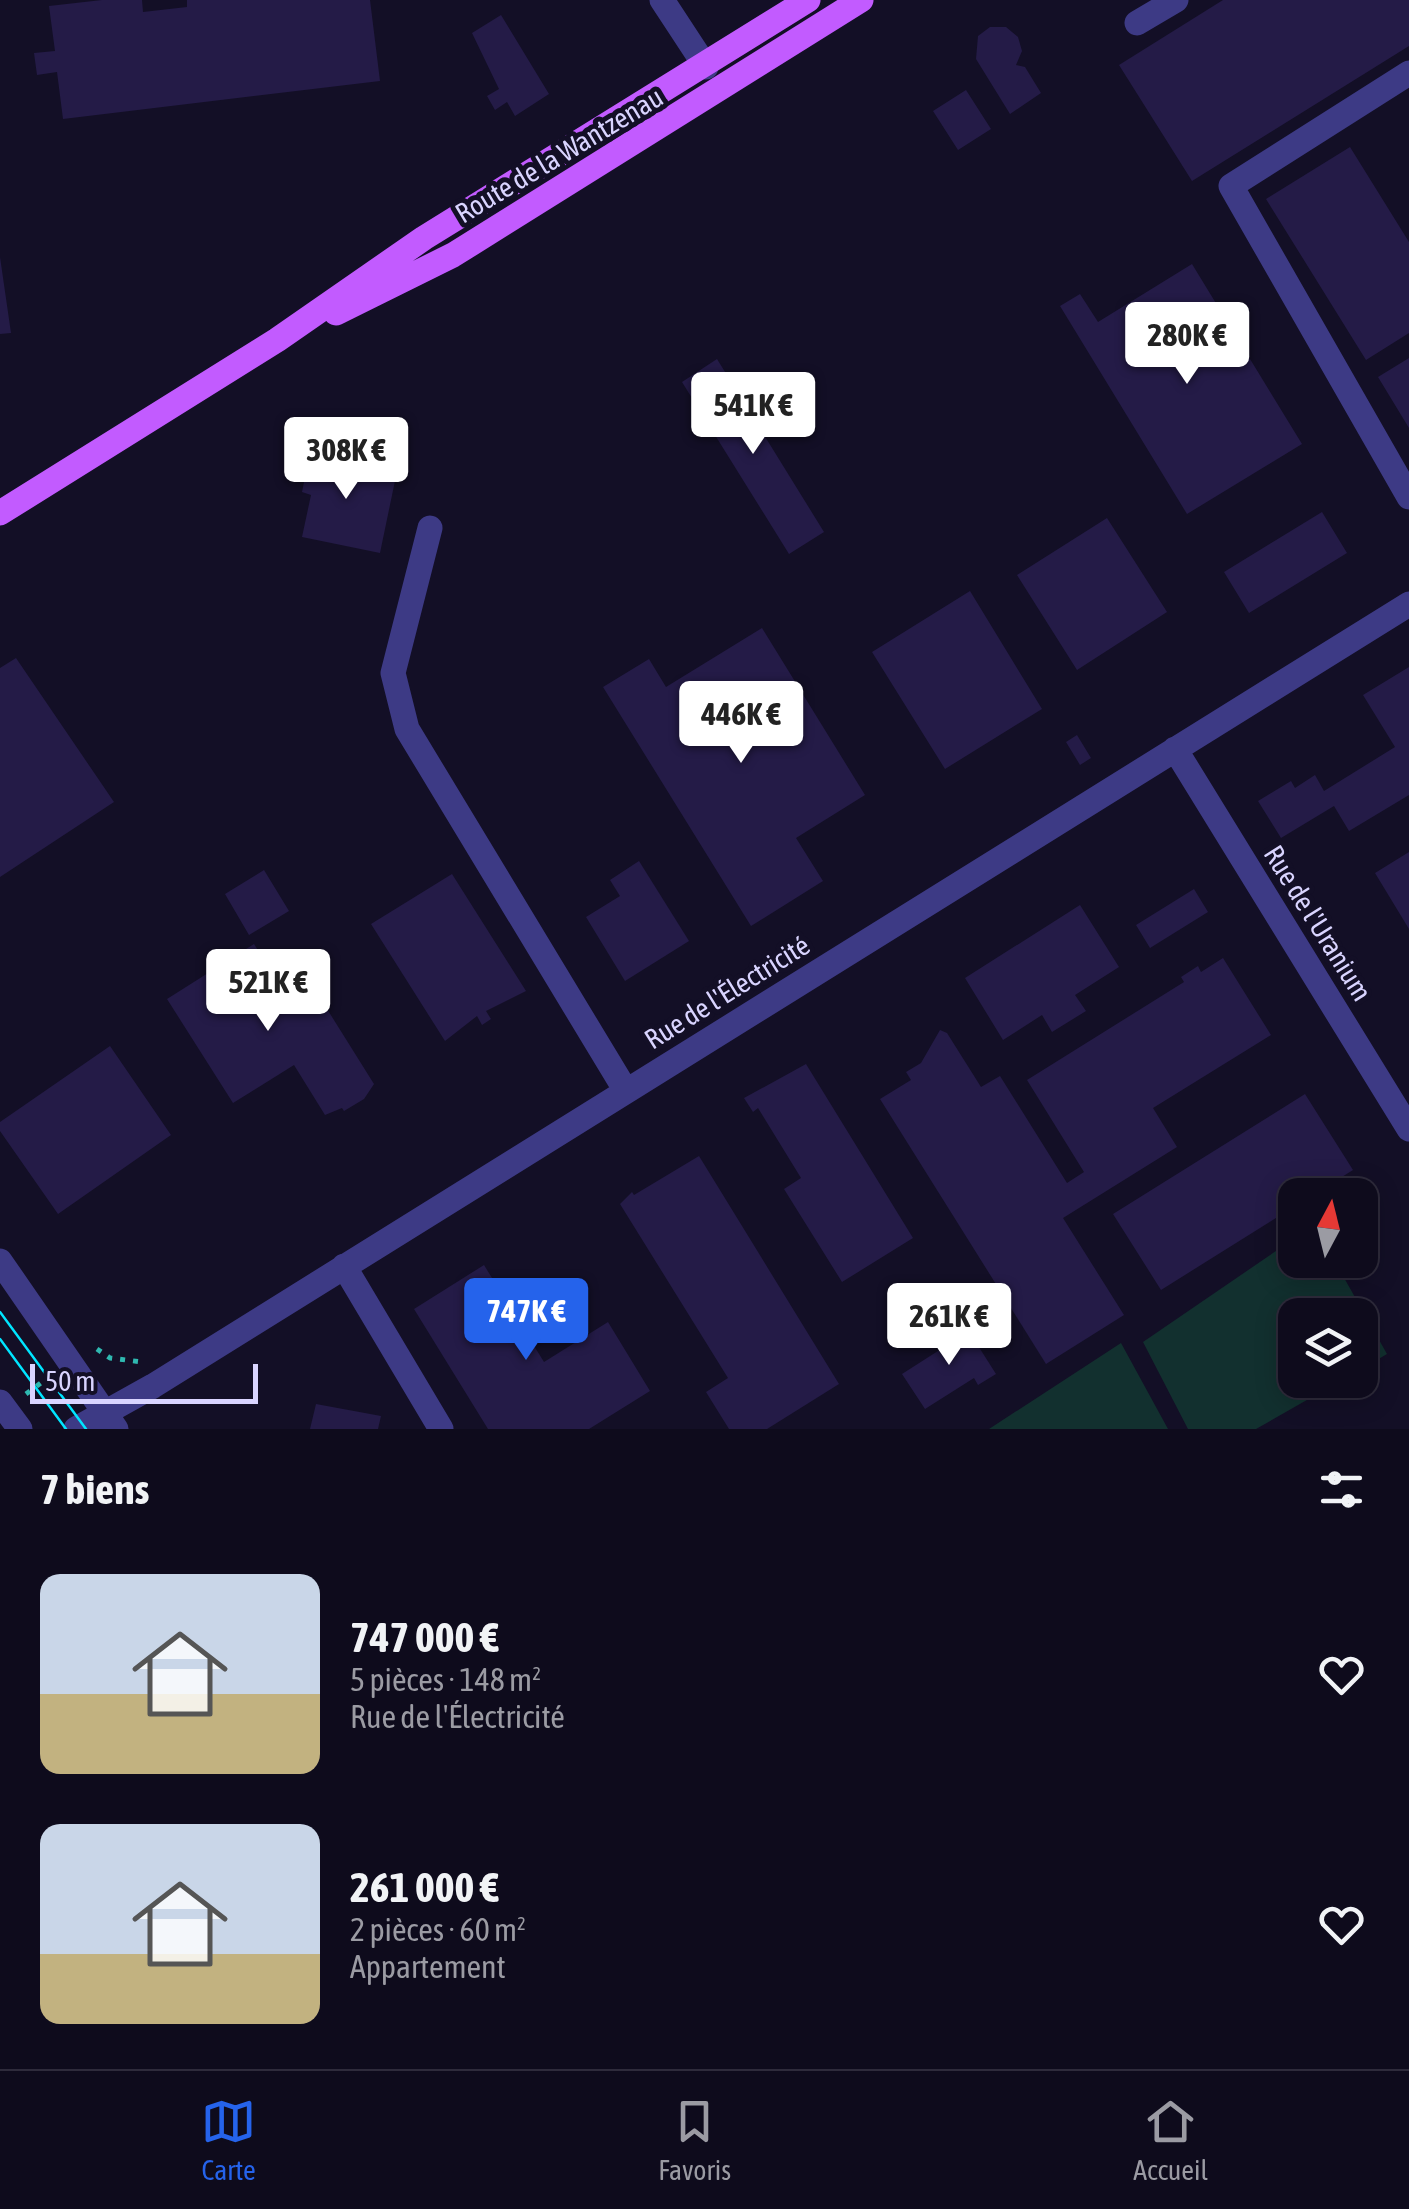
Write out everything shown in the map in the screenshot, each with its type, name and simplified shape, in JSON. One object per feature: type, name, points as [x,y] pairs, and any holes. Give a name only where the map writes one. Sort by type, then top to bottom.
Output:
[{"type":"main road","name":"Route de la Wantzenau","points":[[0,513],[276,340],[424,238],[808,0]]},
{"type":"main road","name":"Route de la Wantzenau","points":[[276,340],[453,255],[861,0]]},
{"type":"street","points":[[662,0],[706,66]]},
{"type":"street","points":[[1137,23],[1176,0]]},
{"type":"street","points":[[1409,72],[1231,186],[1409,498]]},
{"type":"street","points":[[430,528],[393,673],[407,730],[626,1091]]},
{"type":"street","name":"Rue de l'Électricité","points":[[76,1429],[110,1420],[344,1266],[1409,604]]},
{"type":"street","name":"Rue de l'Uranium","points":[[1175,749],[1409,1129]]},
{"type":"street","points":[[0,1261],[110,1420]]},
{"type":"street","points":[[344,1266],[442,1429]]},
{"type":"street","points":[[9,1401],[20,1429]]},
{"type":"path","points":[[9,1401],[62,1368]]},
{"type":"green space","points":[[1278,1250],[1278,1278],[1344,1278],[1355,1298],[1278,1298],[1278,1398],[1310,1398],[1256,1429],[1188,1429],[1143,1342]]},
{"type":"green space","points":[[1378,1338],[1387,1354],[1378,1359]]},
{"type":"green space","points":[[1121,1343],[1168,1429],[989,1429]]},
{"type":"building","points":[[142,0],[143,12],[187,7],[187,0],[370,0],[380,81],[63,119],[57,72],[37,75],[34,53],[55,51],[49,6]]},
{"type":"building","points":[[1223,0],[1409,0],[1409,46],[1192,181],[1119,65]]},
{"type":"building","points":[[501,15],[549,94],[515,116],[507,102],[495,110],[487,96],[499,89],[472,33]]},
{"type":"building","points":[[990,27],[1006,27],[1018,37],[1022,51],[1016,65],[1025,67],[1041,93],[1010,114],[976,59],[978,36]]},
{"type":"building","points":[[966,90],[991,129],[958,150],[933,111]]},
{"type":"building","points":[[1350,147],[1409,242],[1409,333],[1366,360],[1266,199]]},
{"type":"building","points":[[0,257],[11,333],[0,334]]},
{"type":"building","points":[[1192,264],[1302,444],[1187,514],[1060,306],[1080,294],[1098,322]]},
{"type":"building","points":[[1409,358],[1409,428],[1378,377]]},
{"type":"building","points":[[717,359],[824,532],[789,554],[682,382]]},
{"type":"building","points":[[311,448],[357,457],[355,467],[396,476],[380,553],[302,537],[311,495],[302,492]]},
{"type":"building","points":[[1322,512],[1347,553],[1249,613],[1224,572]]},
{"type":"building","points":[[1107,518],[1167,612],[1077,670],[1017,575]]},
{"type":"building","points":[[970,591],[1042,709],[945,769],[872,652]]},
{"type":"building","points":[[762,628],[865,795],[796,838],[823,881],[751,926],[603,687],[649,659],[666,687]]},
{"type":"building","points":[[16,658],[114,802],[0,877],[0,668]]},
{"type":"building","points":[[1409,667],[1409,795],[1349,831],[1334,806],[1281,838],[1258,801],[1291,781],[1295,788],[1315,775],[1324,791],[1395,747],[1363,695]]},
{"type":"building","points":[[1077,735],[1091,758],[1080,765],[1066,742]]},
{"type":"building","points":[[1409,852],[1409,929],[1375,873]]},
{"type":"building","points":[[639,861],[689,941],[625,981],[586,917],[620,896],[610,880]]},
{"type":"building","points":[[264,870],[289,911],[249,935],[225,894]]},
{"type":"building","points":[[452,874],[526,991],[486,1011],[491,1019],[482,1025],[477,1016],[445,1041],[371,924]]},
{"type":"building","points":[[1194,889],[1208,912],[1150,948],[1136,925]]},
{"type":"building","points":[[1080,905],[1119,967],[1075,995],[1086,1011],[1052,1032],[1042,1015],[1003,1040],[965,978]]},
{"type":"building","points":[[254,944],[294,1008],[317,993],[374,1084],[364,1099],[344,1111],[342,1108],[325,1115],[294,1065],[233,1103],[167,999]]},
{"type":"building","points":[[1223,958],[1271,1035],[1153,1108],[1177,1147],[1063,1218],[1124,1315],[1046,1364],[880,1099],[911,1080],[906,1072],[921,1063],[940,1030],[947,1033],[981,1087],[1000,1076],[1067,1183],[1084,1172],[1027,1080],[1184,982],[1181,977],[1198,966],[1201,972]]},
{"type":"building","points":[[110,1046],[171,1135],[58,1214],[0,1131],[0,1122]]},
{"type":"building","points":[[806,1064],[913,1238],[842,1282],[784,1189],[801,1178],[758,1108],[753,1112],[744,1098]]},
{"type":"building","points":[[1305,1094],[1353,1170],[1340,1178],[1278,1178],[1278,1217],[1161,1290],[1113,1214]]},
{"type":"building","points":[[699,1156],[839,1384],[767,1429],[729,1429],[706,1392],[728,1378],[620,1204],[632,1192],[634,1195]]},
{"type":"building","points":[[484,1265],[544,1362],[608,1322],[650,1391],[589,1429],[488,1429],[414,1309]]},
{"type":"building","points":[[963,1322],[996,1374],[978,1385],[974,1378],[925,1409],[902,1374],[952,1342],[946,1332]]},
{"type":"building","points":[[316,1404],[381,1416],[378,1429],[310,1429]]},
{"type":"tram line","points":[[0,1312],[86,1429]]},
{"type":"tram line","points":[[0,1339],[66,1429]]}]
